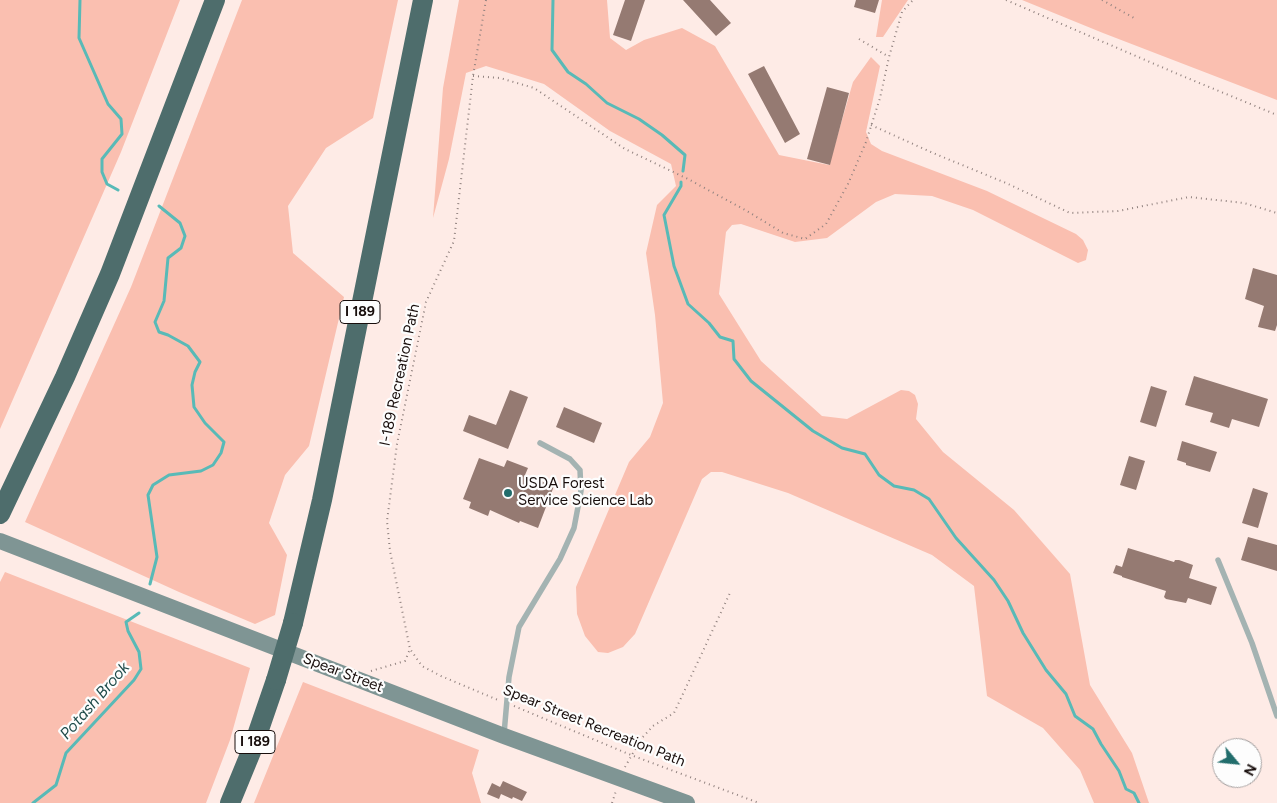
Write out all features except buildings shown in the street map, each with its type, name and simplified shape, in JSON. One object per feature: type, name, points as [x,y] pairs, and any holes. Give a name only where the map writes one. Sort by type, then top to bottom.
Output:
[{"type":"highway","points":[[1,513],[61,386],[110,274],[215,0]]},
{"type":"highway","name":"I 189","points":[[230,803],[253,747],[293,623],[320,509],[423,0]]},
{"type":"main road","name":"Spear Street","points":[[0,541],[504,736],[687,803]]},
{"type":"lane","points":[[504,736],[509,677],[519,627],[560,559],[574,528],[581,491],[580,470],[570,459],[540,443]]},
{"type":"lane","points":[[1218,560],[1240,609],[1277,716]]},
{"type":"path","name":"I-189 Recreation Path","points":[[422,666],[410,649],[390,551],[387,521],[397,444],[426,302],[454,240],[473,76],[486,0]]},
{"type":"path","points":[[473,76],[500,78],[534,88],[625,150],[688,179],[739,206],[782,233],[805,239],[826,224],[848,184],[866,142],[902,12],[913,0]]},
{"type":"path","points":[[1006,0],[1277,115]]},
{"type":"path","points":[[1102,0],[1134,18]]},
{"type":"path","points":[[859,39],[889,58]]},
{"type":"path","points":[[871,125],[1070,212],[1118,211],[1189,198],[1244,203],[1277,213]]},
{"type":"path","points":[[620,777],[641,739],[653,726],[674,713],[730,593]]},
{"type":"path","points":[[369,671],[405,661],[410,649]]},
{"type":"path","name":"Spear Street Recreation Path","points":[[422,666],[441,676],[631,755],[759,803]]},
{"type":"shaded area","points":[[0,0],[180,0],[121,152],[0,429]]},
{"type":"shaded area","points":[[242,0],[398,0],[373,118],[326,148],[288,206],[293,253],[344,297],[309,446],[285,475],[269,523],[287,555],[275,615],[255,624],[179,592],[25,522],[131,287]]},
{"type":"shaded area","points":[[459,0],[607,0],[610,38],[626,50],[644,40],[682,28],[715,46],[779,155],[829,165],[853,82],[871,57],[880,66],[866,132],[871,144],[882,151],[987,191],[1076,234],[1083,240],[1088,250],[1086,260],[1078,263],[973,210],[932,196],[895,194],[876,202],[827,238],[795,242],[741,224],[732,225],[726,232],[719,294],[761,361],[822,416],[847,419],[901,390],[909,391],[915,395],[918,404],[916,419],[943,452],[1014,510],[1070,574],[1090,685],[1132,753],[1149,803],[1094,803],[1080,770],[1043,728],[987,696],[974,586],[932,555],[788,493],[722,472],[711,472],[702,479],[635,634],[623,647],[608,653],[598,652],[585,636],[577,614],[576,587],[629,462],[650,437],[663,403],[655,315],[646,253],[657,205],[676,186],[671,164],[610,131],[544,84],[486,66],[466,73],[449,159],[433,218],[443,88]]},
{"type":"shaded area","points":[[882,0],[908,0],[883,37],[876,37]]},
{"type":"shaded area","points":[[1022,0],[1277,0],[1277,100],[1103,33]]},
{"type":"shaded area","points":[[5,572],[250,668],[230,740],[206,803],[0,803],[0,582]]},
{"type":"shaded area","points":[[303,682],[479,750],[472,773],[481,803],[254,803]]},
{"type":"waterway","name":"Potash Brook","points":[[80,0],[79,38],[108,104],[121,119],[122,134],[102,159],[102,172],[107,184],[118,190]]},
{"type":"waterway","points":[[553,0],[552,50],[568,72],[586,84],[607,103],[639,119],[662,135],[685,155],[683,171]]},
{"type":"waterway","points":[[681,182],[681,186],[664,215],[674,266],[688,304],[709,323],[720,337],[733,341],[734,359],[751,381],[813,431],[842,448],[865,454],[879,475],[894,486],[914,490],[929,499],[956,538],[994,580],[1008,601],[1023,633],[1046,670],[1066,694],[1075,716],[1093,729],[1119,771],[1126,789],[1134,793],[1139,803]]},
{"type":"waterway","name":"Potash Brook","points":[[150,584],[157,557],[148,495],[153,485],[169,475],[201,471],[213,465],[221,453],[224,442],[205,423],[194,407],[192,385],[200,362],[188,346],[159,332],[155,322],[164,301],[168,258],[181,248],[185,236],[180,223],[159,206]]},
{"type":"waterway","name":"Potash Brook","points":[[33,803],[56,785],[66,753],[134,680],[141,669],[139,652],[128,631],[126,622],[139,613]]},
{"type":"place","name":"USDA Forest Service Science Lab","points":[[508,493]]}]
